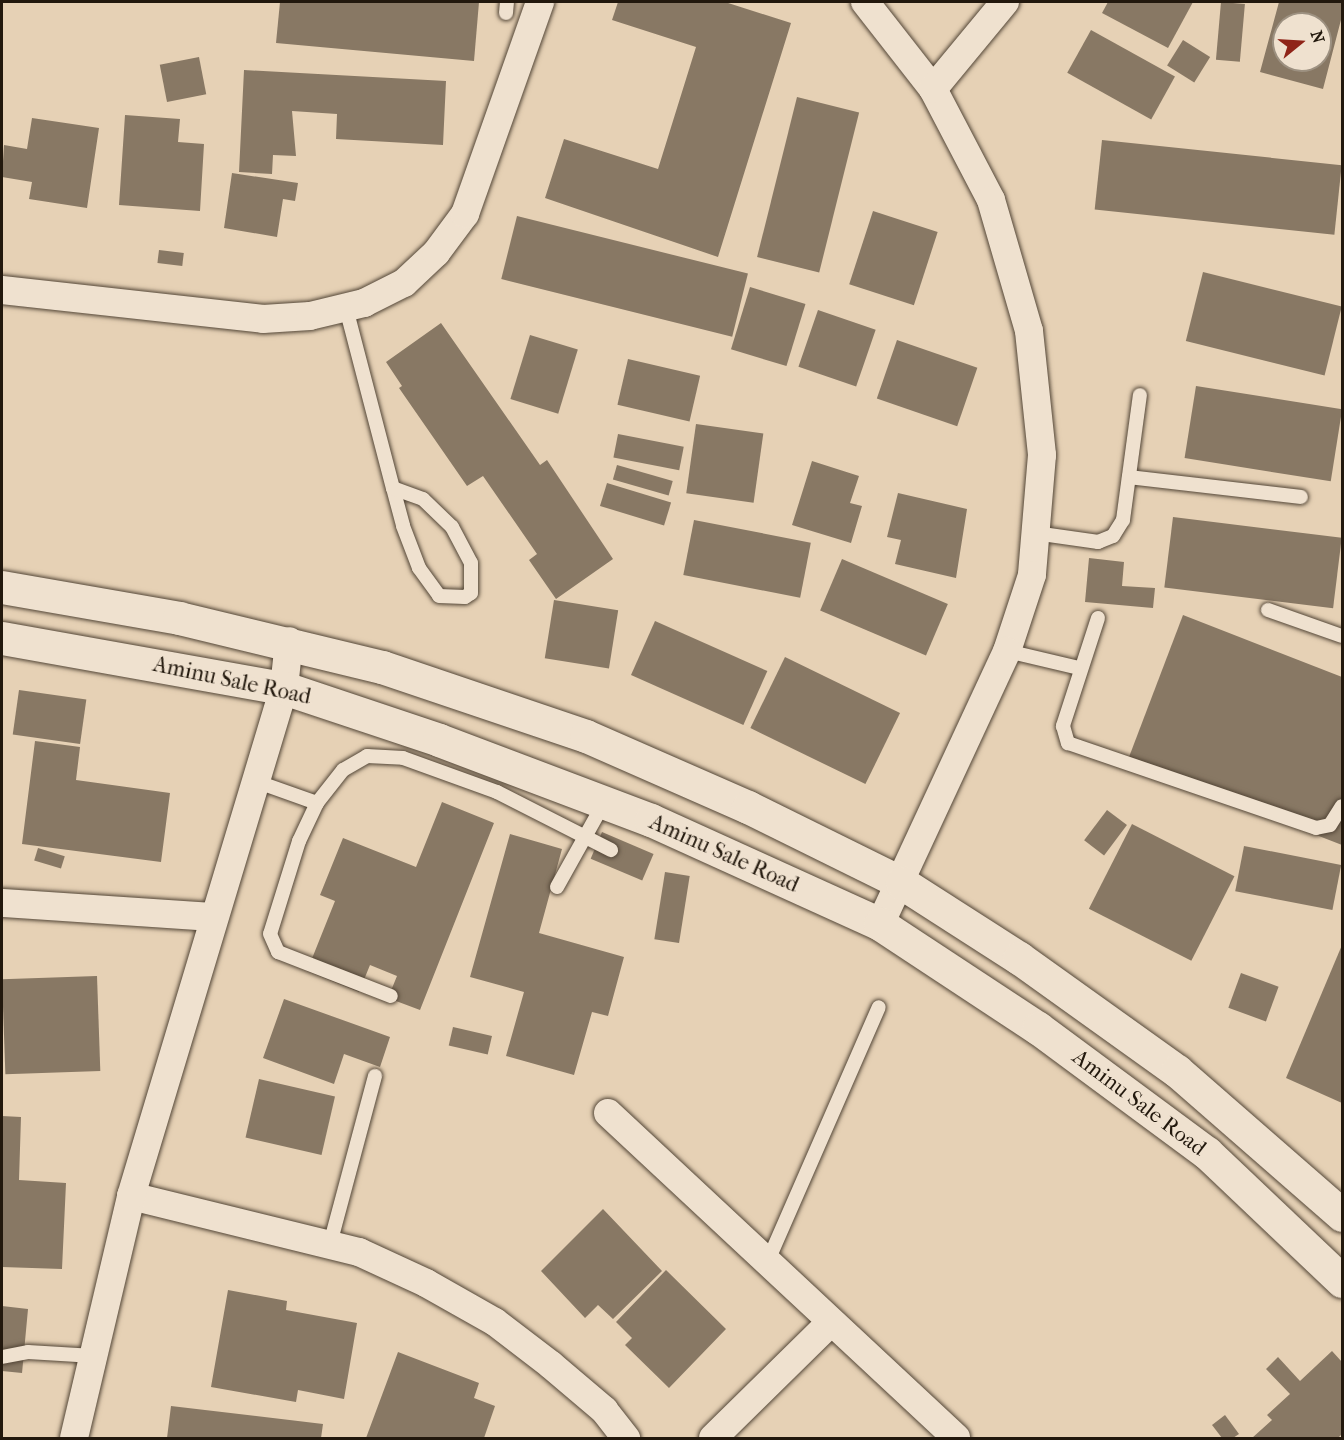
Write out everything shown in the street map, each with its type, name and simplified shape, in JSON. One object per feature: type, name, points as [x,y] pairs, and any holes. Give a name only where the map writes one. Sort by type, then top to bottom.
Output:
[{"type":"street","points":[[2,290],[263,319],[310,316],[346,308],[364,303],[404,283],[436,253],[465,214],[540,2]]},
{"type":"street","points":[[865,2],[933,88],[991,200],[1029,331],[1042,454],[1032,575],[1007,651],[902,883],[880,924]]},
{"type":"street","points":[[933,88],[1005,2]]},
{"type":"street","name":"Aminu Sale Road","points":[[2,587],[179,618],[290,642],[382,667],[586,736],[748,807],[902,883],[1019,958],[1177,1071],[1342,1215]]},
{"type":"street","name":"Aminu Sale Road","points":[[2,638],[284,688],[439,740],[604,803],[880,924],[1038,1028],[1207,1153],[1342,1281]]},
{"type":"street","points":[[74,1438],[131,1196],[284,688],[290,642]]},
{"type":"street","points":[[2,903],[214,918]]},
{"type":"street","points":[[608,1113],[830,1323],[956,1438]]},
{"type":"street","points":[[131,1196],[369,1256],[495,1322],[604,1410],[626,1438]]},
{"type":"street","points":[[713,1438],[830,1323]]},
{"type":"lane","points":[[346,308],[393,488],[403,526],[427,583],[439,596],[465,597],[471,593],[471,563],[452,527],[423,499],[393,488]]},
{"type":"lane","points":[[1035,532],[1098,542],[1113,536],[1123,520],[1140,394]]},
{"type":"lane","points":[[1129,477],[1301,497]]},
{"type":"lane","points":[[1268,610],[1342,636]]},
{"type":"lane","points":[[1098,618],[1079,668],[1063,726],[1068,743],[1316,828],[1330,825],[1342,806]]},
{"type":"lane","points":[[1007,651],[1079,668]]},
{"type":"lane","points":[[391,996],[278,952],[270,934],[300,841],[317,803],[343,770],[367,756],[403,758],[497,792],[611,850]]},
{"type":"lane","points":[[255,781],[317,803]]},
{"type":"lane","points":[[557,887],[582,835],[604,803]]},
{"type":"lane","points":[[767,1263],[879,1007]]},
{"type":"lane","points":[[330,1245],[375,1076]]},
{"type":"lane","points":[[2,1357],[28,1352],[94,1356]]},
{"type":"building","points":[[280,2],[479,2],[474,61],[276,43]]},
{"type":"building","points":[[618,2],[725,2],[791,23],[718,257],[545,198],[564,139],[658,169],[696,47],[612,20]]},
{"type":"building","points":[[1108,2],[1193,2],[1168,48],[1102,13]]},
{"type":"building","points":[[1221,2],[1245,4],[1240,62],[1216,60]]},
{"type":"building","points":[[1279,2],[1342,2],[1342,16],[1332,54],[1332,12],[1276,12]]},
{"type":"building","points":[[1272,28],[1272,72],[1327,72],[1323,89],[1260,72]]},
{"type":"building","points":[[1091,30],[1175,77],[1151,119],[1067,73]]},
{"type":"building","points":[[1183,40],[1210,57],[1194,82],[1167,65]]},
{"type":"building","points":[[199,57],[206,94],[167,102],[160,65]]},
{"type":"building","points":[[244,70],[446,81],[443,145],[336,139],[337,114],[292,111],[296,156],[273,155],[272,174],[239,172]]},
{"type":"building","points":[[797,97],[859,112],[819,273],[757,257]]},
{"type":"building","points":[[125,115],[180,119],[178,142],[204,144],[200,211],[119,205]]},
{"type":"building","points":[[32,118],[99,128],[87,208],[29,199],[32,182],[2,177],[4,145],[27,149]]},
{"type":"building","points":[[1102,140],[1342,165],[1334,235],[1095,210]]},
{"type":"building","points":[[232,173],[298,183],[295,201],[283,199],[277,237],[224,228]]},
{"type":"building","points":[[873,211],[938,232],[914,305],[849,284]]},
{"type":"building","points":[[517,216],[748,274],[732,337],[501,279]]},
{"type":"building","points":[[159,250],[184,253],[182,266],[157,263]]},
{"type":"building","points":[[1203,272],[1342,307],[1325,375],[1186,341]]},
{"type":"building","points":[[750,287],[805,304],[786,366],[731,349]]},
{"type":"building","points":[[818,310],[876,330],[856,387],[798,367]]},
{"type":"building","points":[[441,323],[540,465],[547,460],[613,559],[556,599],[529,560],[537,554],[483,476],[467,486],[399,388],[402,386],[386,362]]},
{"type":"building","points":[[530,335],[578,350],[558,414],[510,399]]},
{"type":"building","points":[[897,340],[977,368],[957,426],[877,399]]},
{"type":"building","points":[[628,359],[700,376],[690,421],[617,405]]},
{"type":"building","points":[[1196,386],[1342,409],[1331,481],[1185,458]]},
{"type":"building","points":[[696,424],[763,433],[754,503],[686,493]]},
{"type":"building","points":[[618,434],[684,447],[679,470],[613,458]]},
{"type":"building","points":[[812,461],[859,476],[850,503],[862,506],[851,543],[792,525]]},
{"type":"building","points":[[617,465],[673,481],[669,495],[613,479]]},
{"type":"building","points":[[607,483],[671,503],[664,526],[600,506]]},
{"type":"building","points":[[898,493],[967,509],[956,578],[895,564],[901,540],[887,537]]},
{"type":"building","points":[[1173,517],[1342,538],[1333,608],[1164,587]]},
{"type":"building","points":[[694,520],[811,543],[800,598],[683,575]]},
{"type":"building","points":[[1089,558],[1124,562],[1122,586],[1155,588],[1153,608],[1085,602]]},
{"type":"building","points":[[842,559],[948,604],[926,655],[820,611]]},
{"type":"building","points":[[554,600],[618,610],[609,668],[545,658]]},
{"type":"building","points":[[1183,615],[1342,677],[1342,845],[1164,776],[1129,757]]},
{"type":"building","points":[[655,621],[767,671],[743,725],[631,675]]},
{"type":"building","points":[[785,657],[900,713],[865,784],[750,728]]},
{"type":"building","points":[[19,690],[86,699],[80,744],[13,735]]},
{"type":"building","points":[[35,741],[80,747],[76,780],[170,793],[161,862],[22,844]]},
{"type":"building","points":[[442,802],[494,823],[420,1010],[388,998],[397,976],[370,965],[359,992],[307,971],[335,901],[320,895],[343,838],[416,867]]},
{"type":"building","points":[[1107,810],[1127,825],[1104,855],[1084,840]]},
{"type":"building","points":[[1132,824],[1234,876],[1191,961],[1089,909]]},
{"type":"building","points":[[602,832],[654,854],[642,881],[591,859]]},
{"type":"building","points":[[510,834],[562,849],[539,933],[624,957],[608,1016],[592,1012],[574,1075],[506,1056],[524,992],[470,977]]},
{"type":"building","points":[[1244,846],[1341,865],[1332,910],[1235,891]]},
{"type":"building","points":[[38,848],[65,856],[61,869],[34,860]]},
{"type":"building","points":[[665,872],[690,876],[679,943],[654,939]]},
{"type":"building","points":[[1342,945],[1342,1103],[1286,1078]]},
{"type":"building","points":[[1241,973],[1279,987],[1266,1021],[1228,1008]]},
{"type":"building","points":[[97,976],[100,1071],[5,1074],[2,979]]},
{"type":"building","points":[[284,999],[390,1037],[380,1067],[344,1054],[334,1084],[263,1058]]},
{"type":"building","points":[[453,1027],[492,1036],[488,1055],[449,1046]]},
{"type":"building","points":[[259,1079],[335,1097],[322,1155],[246,1137]]},
{"type":"building","points":[[2,1116],[21,1117],[19,1180],[66,1183],[62,1269],[2,1267]]},
{"type":"building","points":[[603,1209],[662,1271],[613,1319],[598,1305],[585,1318],[541,1271]]},
{"type":"building","points":[[666,1270],[726,1329],[669,1388],[625,1345],[632,1338],[616,1322]]},
{"type":"building","points":[[228,1290],[287,1301],[286,1310],[357,1323],[344,1399],[298,1390],[296,1402],[211,1387]]},
{"type":"building","points":[[2,1306],[28,1309],[22,1373],[2,1371]]},
{"type":"building","points":[[1332,1351],[1342,1362],[1342,1434],[1338,1438],[1252,1438],[1272,1420],[1267,1415],[1290,1394],[1266,1369],[1278,1357],[1300,1381]]},
{"type":"building","points":[[398,1352],[479,1383],[474,1398],[495,1406],[484,1438],[366,1438]]},
{"type":"building","points":[[171,1406],[323,1424],[321,1438],[167,1438]]},
{"type":"building","points":[[1225,1415],[1239,1434],[1233,1438],[1222,1438],[1212,1425]]}]
